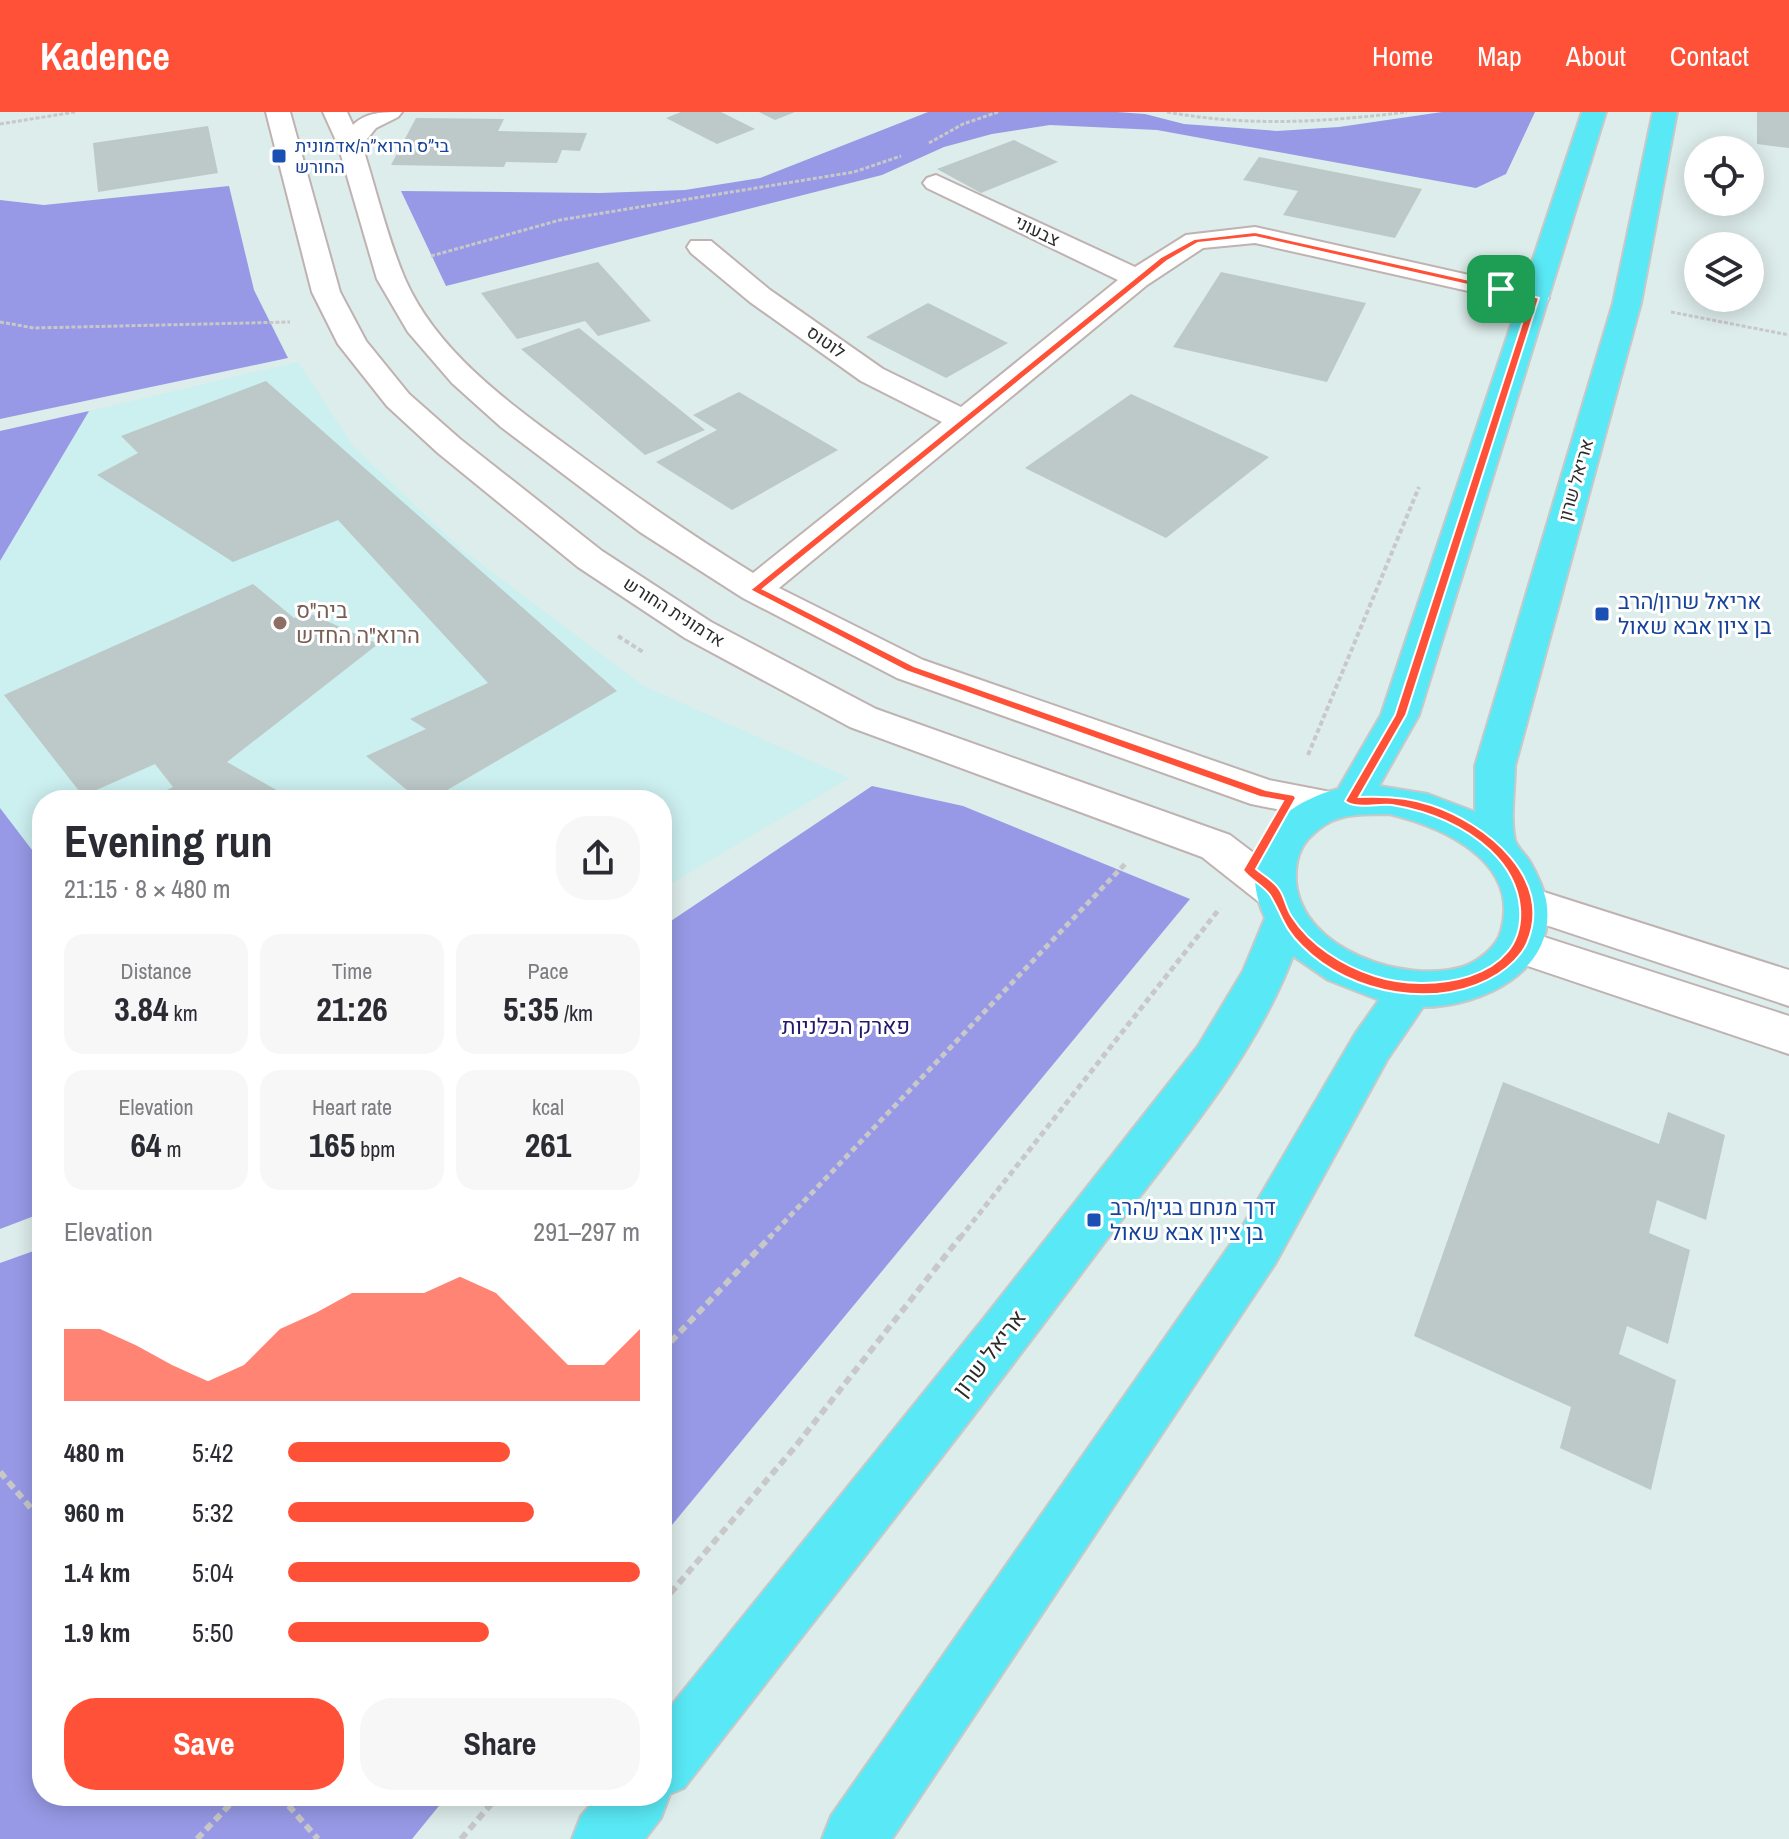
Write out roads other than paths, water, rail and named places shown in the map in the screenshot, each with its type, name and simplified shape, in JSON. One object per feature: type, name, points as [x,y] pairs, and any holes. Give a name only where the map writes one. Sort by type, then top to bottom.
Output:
[{"type":"main road","points":[[1341,803],[1400,715],[1594,112]]},
{"type":"main road","name":"אריאל שרון","points":[[1495,847],[1495,766],[1627,303],[1665,112]]},
{"type":"main road","points":[[1389,800],[1428,808],[1464,824],[1495,847],[1514,870],[1525,902],[1527,919],[1519,946],[1504,963],[1479,979],[1447,988],[1411,989],[1373,981],[1338,966],[1307,944],[1270,893],[1273,863],[1284,838],[1304,818],[1341,803],[1389,800]]},
{"type":"main road","name":"אריאל שרון","points":[[672,1753],[1003,1336],[1214,1060],[1263,977],[1270,893]]},
{"type":"main road","points":[[854,1839],[1257,1248],[1371,1047],[1411,989]]},
{"type":"main road","points":[[604,1839],[631,1806]]},
{"type":"street","name":"אדמונית החורש","points":[[278,112],[326,292],[353,344],[398,400],[449,446],[590,559],[698,630],[863,718],[1216,846],[1270,893]]},
{"type":"street","points":[[335,112],[350,145],[388,268],[418,326],[463,377],[512,420],[652,525],[755,590],[910,669],[1265,794],[1341,803]]},
{"type":"street","points":[[350,145],[367,123],[390,112]]},
{"type":"street","name":"צבעוני","points":[[936,183],[1137,279]]},
{"type":"street","points":[[755,590],[1137,279],[1196,241],[1255,235],[1535,298]]},
{"type":"street","name":"לוטוס","points":[[701,247],[760,296],[872,375],[963,420]]},
{"type":"street","points":[[1525,902],[1789,988]]},
{"type":"street","points":[[1519,946],[1789,1035]]},
{"type":"place","name":"בי״ס הרוא״ה/אדמונית החורש","points":[[279,156]]},
{"type":"place","name":"אריאל שרון/הרב בן ציון אבא שאול","points":[[1602,614]]},
{"type":"place","name":"ביה\"ס הרוא\"ה החדש","points":[[280,623]]},
{"type":"place","name":"דרך מנחם בגין/הרב בן ציון אבא שאול","points":[[1094,1220]]},
{"type":"park label","name":"פארק הכלניות","points":[[846,1026]]}]
